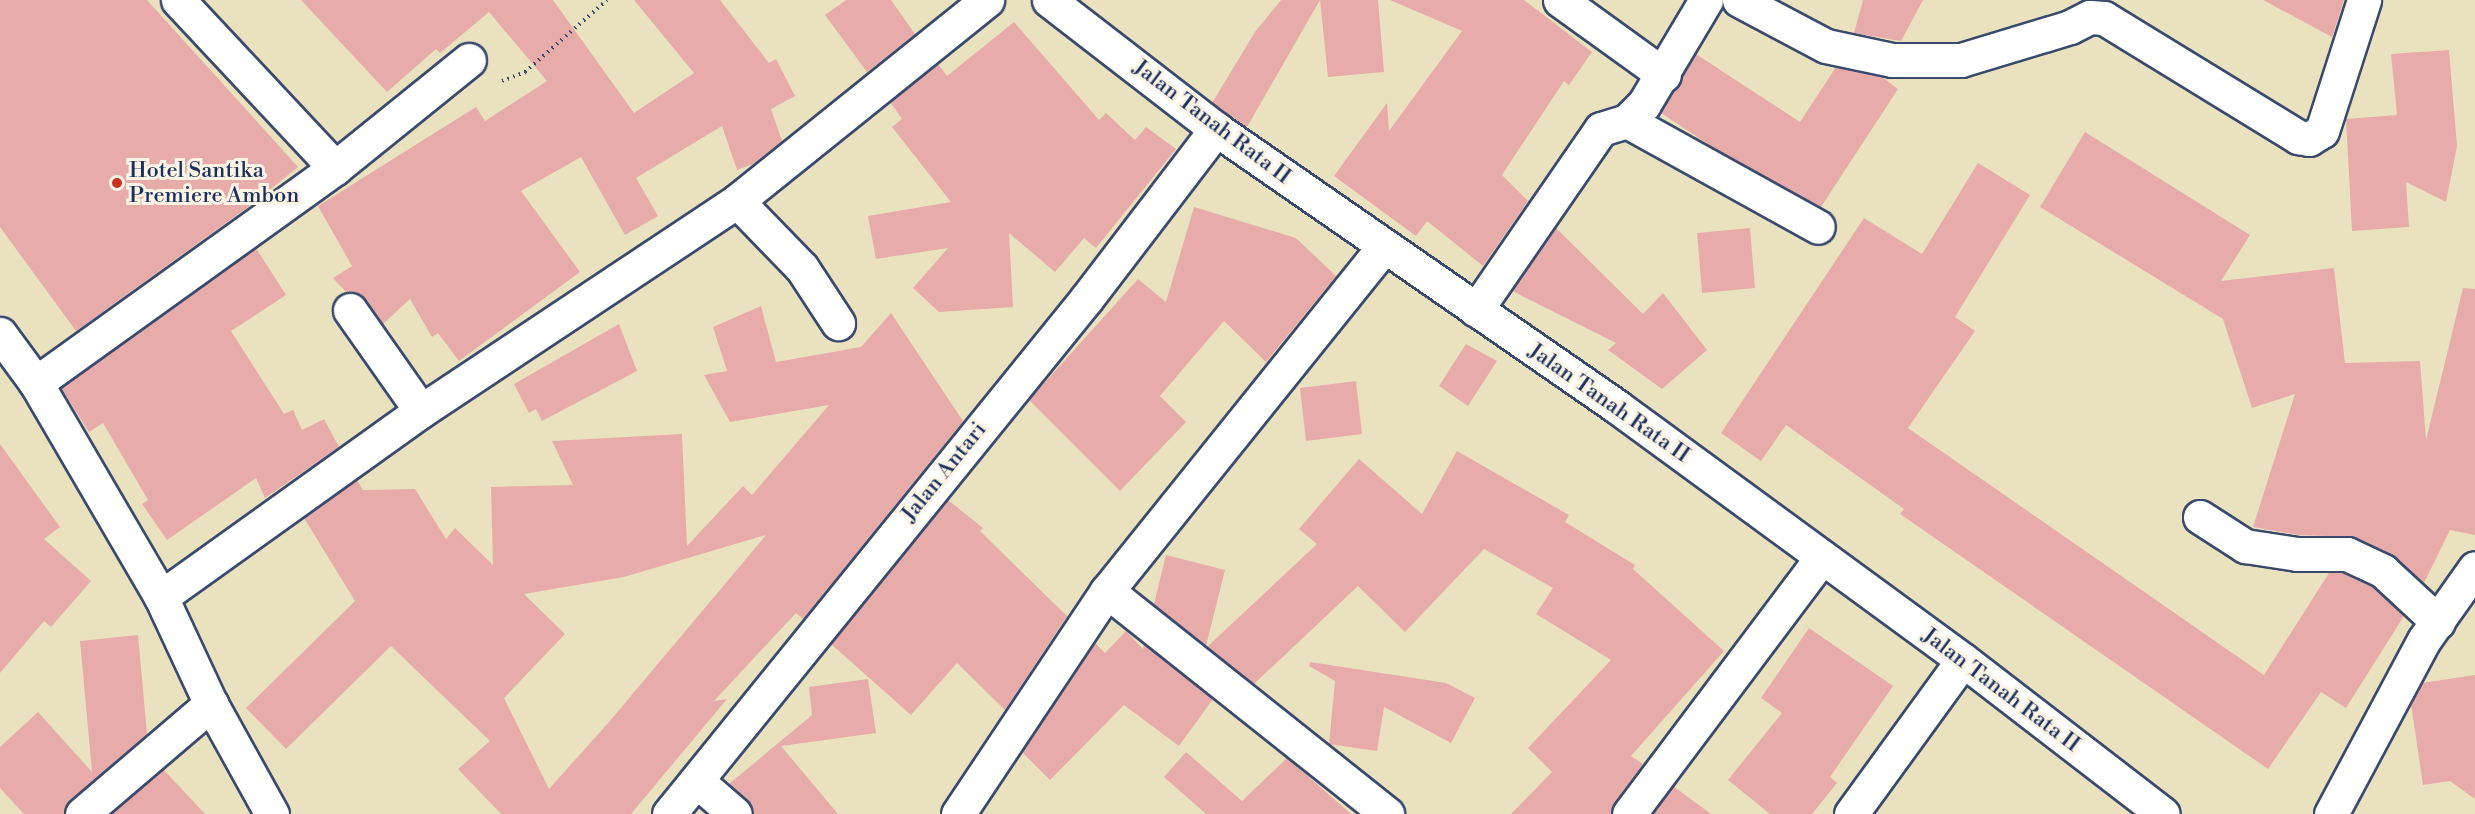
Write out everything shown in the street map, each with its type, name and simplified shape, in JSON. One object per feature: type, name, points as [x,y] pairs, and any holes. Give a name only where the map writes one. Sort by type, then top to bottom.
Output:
[{"type":"street","points":[[178,0],[334,168]]},
{"type":"street","points":[[160,597],[421,411],[737,201],[987,0]]},
{"type":"street","points":[[1560,0],[1664,75]]},
{"type":"street","points":[[1476,310],[1601,129],[1627,121],[1664,75],[1706,0]]},
{"type":"street","points":[[1739,0],[1826,46],[1892,60],[1961,60],[2070,27],[2090,17],[2104,18],[2298,137],[2309,139],[2322,131],[2364,0]]},
{"type":"street","name":"Jalan Tanah Rata II","points":[[1051,1],[1216,129],[1616,406],[1963,660],[2163,814]]},
{"type":"street","points":[[36,383],[334,168],[469,60]]},
{"type":"street","points":[[1627,121],[1818,227]]},
{"type":"street","name":"Jalan Antari","points":[[669,814],[1087,298],[1216,129]]},
{"type":"street","points":[[737,201],[802,268],[838,323]]},
{"type":"street","points":[[958,814],[1107,591],[1384,246]]},
{"type":"street","points":[[350,310],[421,411]]},
{"type":"street","points":[[0,334],[36,383],[160,597],[211,704],[272,814]]},
{"type":"street","points":[[2200,517],[2245,546],[2297,554],[2347,554],[2383,571],[2438,622]]},
{"type":"street","points":[[1629,814],[1822,558]]},
{"type":"street","points":[[2331,814],[2424,640],[2475,568]]},
{"type":"street","points":[[1107,591],[1387,814]]},
{"type":"street","points":[[1851,814],[1963,660]]},
{"type":"street","points":[[82,814],[211,704]]},
{"type":"street","points":[[697,781],[735,814]]},
{"type":"path","points":[[469,60],[494,83],[525,72],[607,0]]},
{"type":"building","points":[[0,0],[147,0],[298,167],[255,202],[76,331],[0,227]]},
{"type":"building","points":[[301,0],[553,0],[634,113],[694,73],[634,0],[720,0],[769,63],[776,59],[795,96],[771,109],[782,141],[753,164],[737,170],[722,126],[636,178],[658,216],[625,235],[581,157],[521,191],[580,272],[459,361],[438,333],[432,337],[410,299],[383,324],[365,299],[357,293],[346,292],[333,278],[352,266],[318,206],[476,107],[485,121],[547,81],[489,12],[440,53],[436,49],[387,92]]},
{"type":"building","points":[[846,0],[891,0],[915,34],[867,72],[825,15]]},
{"type":"building","points":[[1281,0],[1320,0],[1247,127],[1212,103],[1255,32]]},
{"type":"building","points":[[1320,0],[1378,0],[1384,72],[1328,77]]},
{"type":"building","points":[[1390,0],[1524,0],[1592,52],[1569,85],[1564,81],[1502,175],[1528,201],[1483,266],[1427,221],[1416,236],[1334,176],[1387,103],[1389,131],[1462,31]]},
{"type":"building","points":[[1863,0],[1923,0],[1901,41],[1854,33]]},
{"type":"building","points":[[2263,0],[2344,0],[2332,37]]},
{"type":"building","points":[[1014,22],[1099,120],[1106,113],[1135,140],[1146,127],[1176,149],[1096,248],[1084,238],[1055,272],[1009,233],[1013,307],[939,312],[913,288],[948,248],[876,259],[868,216],[951,202],[892,127],[902,119],[890,102],[938,64],[947,76]]},
{"type":"building","points":[[2449,50],[2457,146],[2446,202],[2406,182],[2409,227],[2352,231],[2346,119],[2397,115],[2391,54]]},
{"type":"building","points":[[1696,54],[1800,122],[1836,67],[1882,77],[1898,89],[1821,207],[1714,148],[1661,113]]},
{"type":"building","points":[[2085,132],[2250,235],[2221,281],[2334,268],[2345,363],[2420,361],[2426,440],[2463,288],[2475,289],[2475,535],[2450,530],[2424,583],[2391,554],[2355,537],[2298,535],[2253,527],[2295,394],[2252,408],[2223,319],[2040,207]]},
{"type":"building","points":[[1978,163],[2030,195],[1955,317],[1975,331],[1908,428],[2264,675],[2329,573],[2343,573],[2372,587],[2404,616],[2346,708],[2321,692],[2268,769],[1900,514],[1904,509],[1786,425],[1761,461],[1721,433],[1864,218],[1922,254]]},
{"type":"building","points":[[1194,207],[1296,238],[1336,276],[1266,362],[1224,321],[1160,396],[1186,422],[1120,491],[1029,400],[1138,279],[1166,302]]},
{"type":"building","points":[[1556,228],[1643,314],[1663,293],[1707,350],[1662,389],[1608,350],[1616,343],[1512,290]]},
{"type":"building","points":[[1750,228],[1755,288],[1702,293],[1697,233]]},
{"type":"building","points":[[256,248],[286,295],[231,331],[284,414],[293,410],[302,430],[324,419],[339,447],[265,498],[256,478],[167,540],[142,504],[148,500],[103,423],[89,432],[61,388]]},
{"type":"building","points":[[761,306],[776,362],[861,347],[891,313],[963,421],[803,619],[796,613],[714,701],[727,699],[631,814],[501,814],[458,769],[490,741],[391,646],[286,749],[246,708],[355,601],[304,518],[357,480],[363,490],[415,489],[446,539],[455,528],[493,565],[491,487],[573,485],[552,441],[682,434],[687,546],[743,486],[752,495],[829,405],[730,422],[704,375],[727,371],[713,327]],"holes":[[[766,535],[609,722],[549,789],[504,698],[565,634],[524,594],[624,577]]]},
{"type":"building","points":[[619,324],[637,371],[542,421],[536,409],[529,413],[514,384]]},
{"type":"building","points":[[1466,344],[1497,361],[1468,406],[1439,386]]},
{"type":"building","points":[[1356,381],[1362,434],[1306,441],[1300,388]]},
{"type":"building","points":[[0,444],[60,527],[44,539],[91,581],[51,627],[44,621],[0,673]]},
{"type":"building","points":[[1457,451],[1569,515],[1565,522],[1635,565],[1633,569],[1724,651],[1631,756],[1643,764],[1614,803],[1611,814],[1511,814],[1552,772],[1528,748],[1611,660],[1536,614],[1553,588],[1484,549],[1405,632],[1358,586],[1254,684],[1207,647],[1317,544],[1299,529],[1359,459],[1422,514]]},
{"type":"building","points":[[948,500],[983,528],[980,531],[1067,616],[1005,710],[957,663],[911,715],[831,644]]},
{"type":"building","points":[[1166,555],[1225,570],[1206,646],[1154,604]]},
{"type":"building","points":[[1809,628],[1893,686],[1830,777],[1837,783],[1812,814],[1770,814],[1728,780],[1782,713],[1761,698]]},
{"type":"building","points":[[1126,631],[1143,649],[1144,644],[1213,699],[1179,746],[1124,705],[1050,780],[1022,752],[1095,643],[1105,653]]},
{"type":"building","points":[[138,635],[147,734],[70,800],[64,814],[24,814],[0,788],[0,747],[38,712],[92,772],[80,641]]},
{"type":"building","points":[[1310,662],[1446,683],[1475,698],[1451,743],[1384,707],[1377,751],[1329,744],[1335,681],[1309,666]]},
{"type":"building","points":[[2475,675],[2475,799],[2450,781],[2423,785],[2411,704],[2422,683]]},
{"type":"building","points":[[868,679],[876,733],[781,746],[838,814],[753,814],[748,800],[729,784],[812,715],[809,687]]},
{"type":"building","points":[[1186,752],[1242,801],[1287,758],[1351,814],[1206,814],[1164,777]]},
{"type":"building","points":[[163,769],[205,814],[111,814]]},
{"type":"building","points":[[1673,786],[1711,814],[1652,814]]},
{"type":"place","name":"Hotel Santika Premiere Ambon","points":[[117,183]]}]
